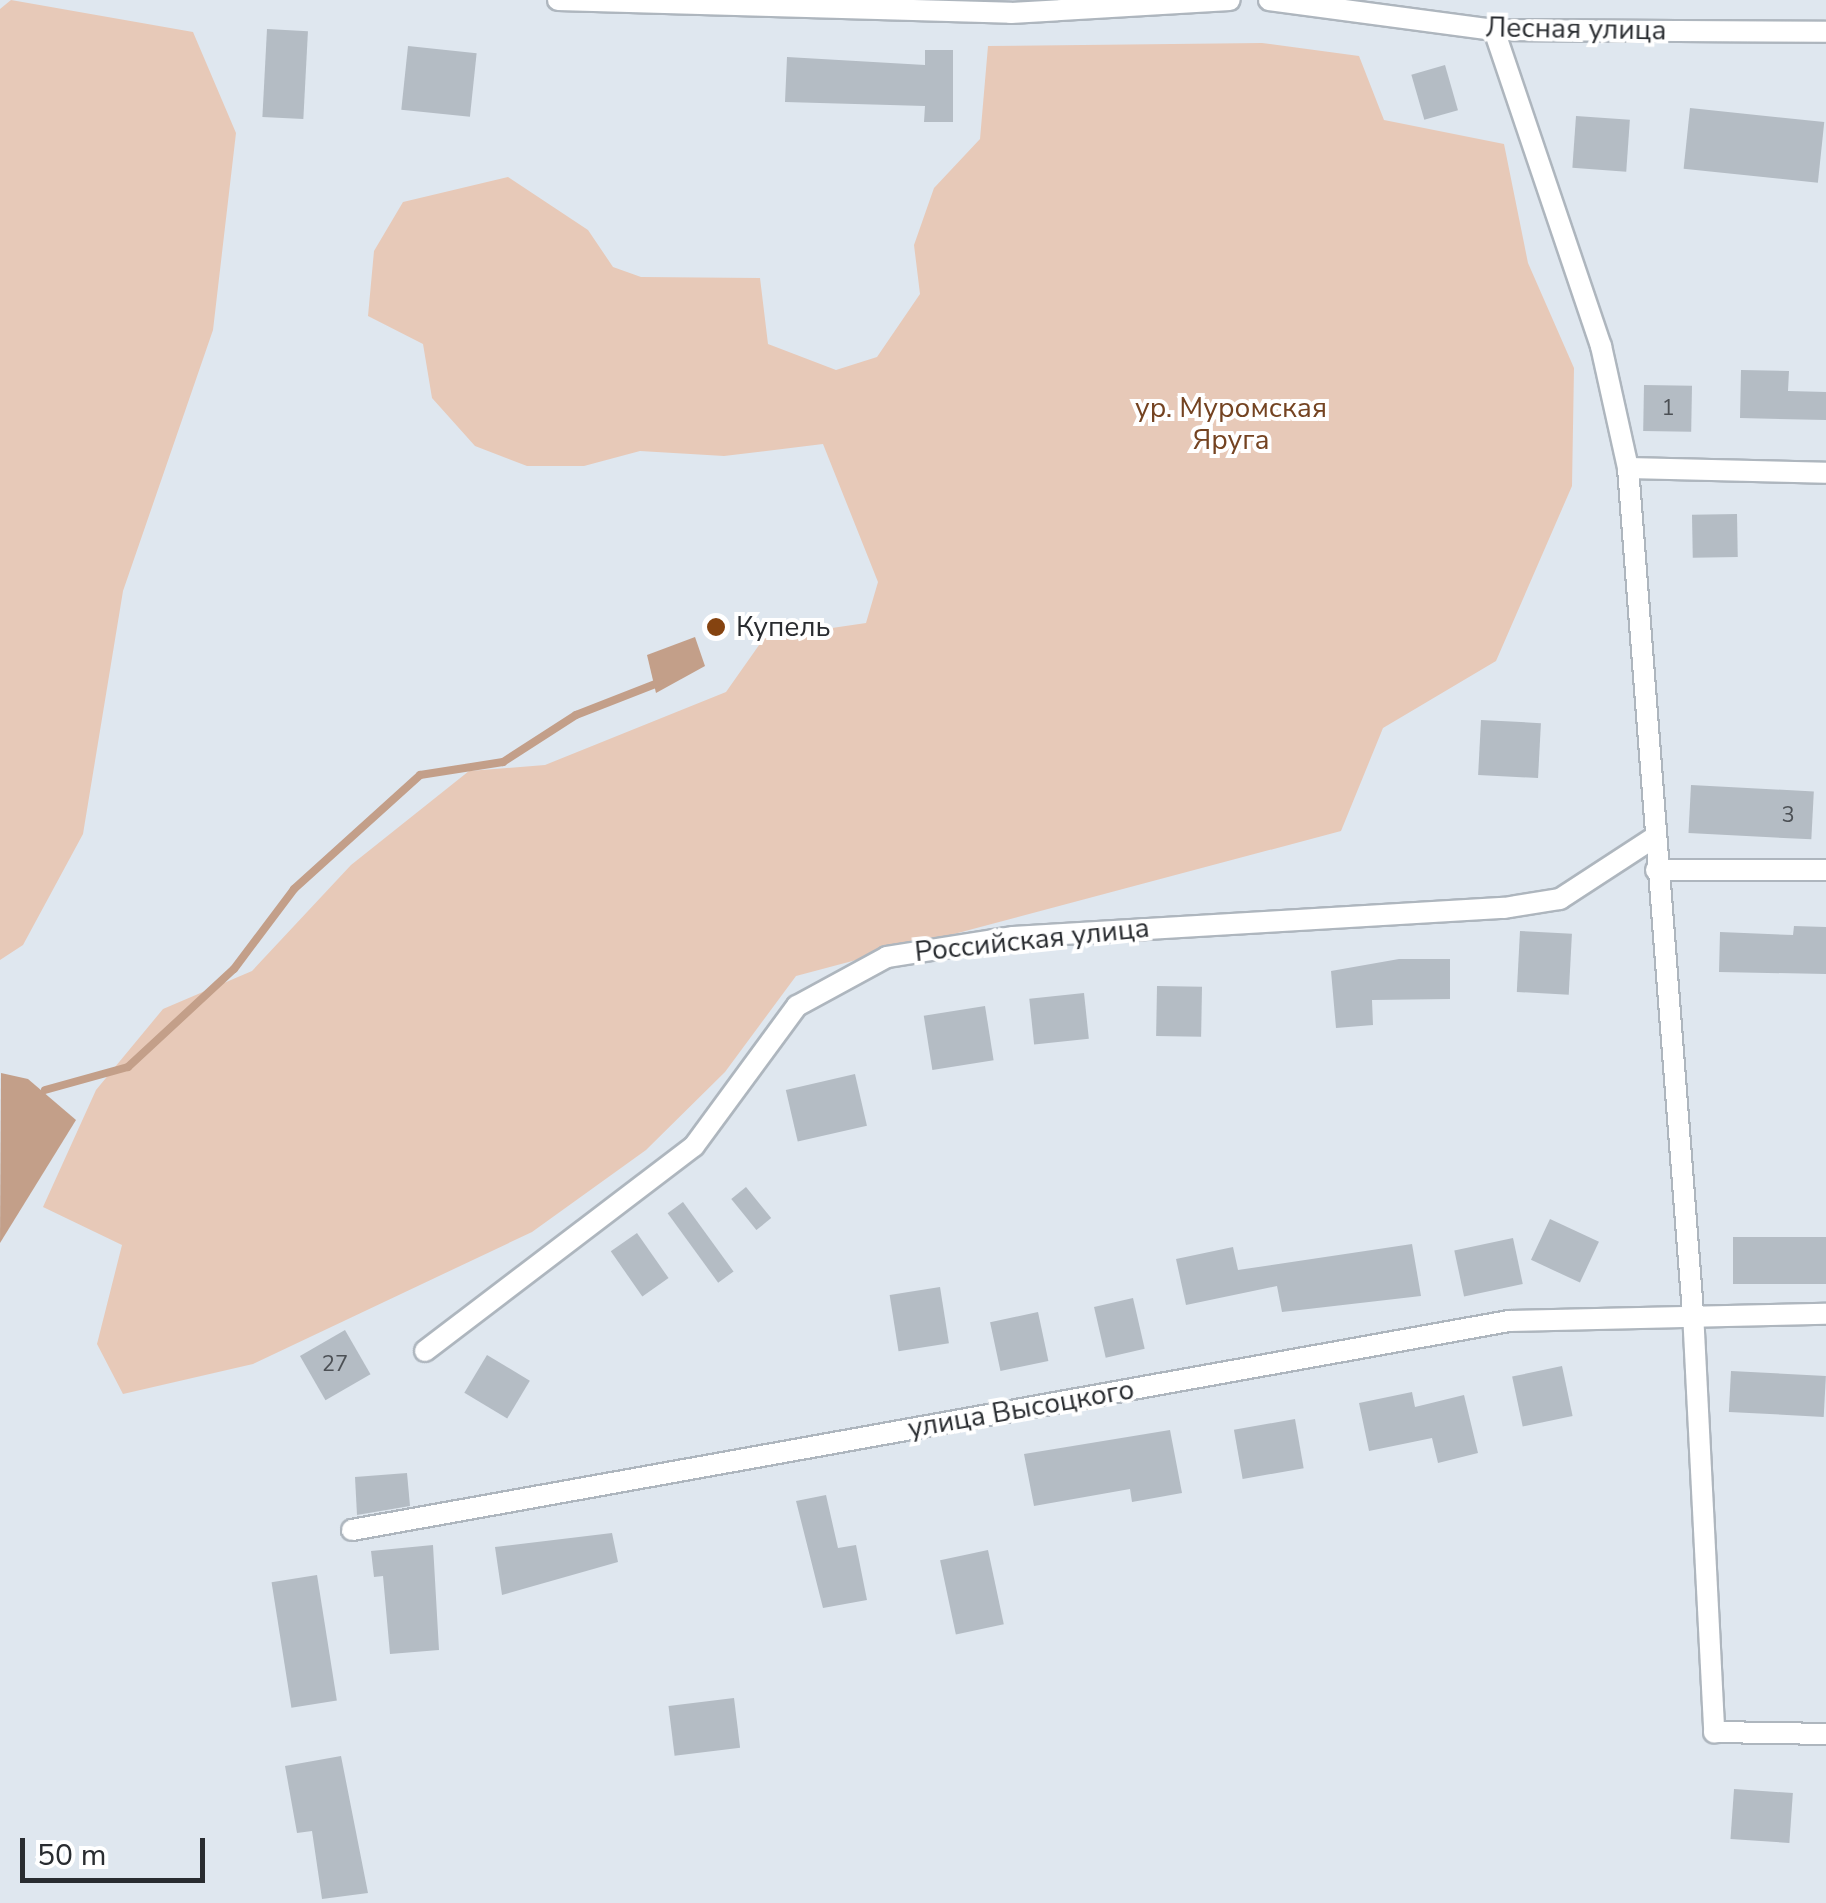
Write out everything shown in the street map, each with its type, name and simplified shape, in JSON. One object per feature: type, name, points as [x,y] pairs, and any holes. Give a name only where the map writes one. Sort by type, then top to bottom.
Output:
[{"type":"street","points":[[558,0],[1011,13],[1230,0]]},
{"type":"street","name":"Лесная улица","points":[[1269,0],[1403,8],[1494,30],[1826,32]]},
{"type":"street","points":[[1494,30],[1602,346],[1628,468],[1652,839],[1693,1312],[1714,1732],[1826,1734]]},
{"type":"street","points":[[1628,468],[1826,473]]},
{"type":"street","name":"Российская улица","points":[[425,1351],[694,1146],[797,1006],[887,956],[1032,935],[1504,908],[1560,899],[1652,839]]},
{"type":"street","points":[[1656,870],[1826,870]]},
{"type":"street","name":"улица Высоцкого","points":[[352,1530],[1509,1321],[1693,1312],[1826,1314]]},
{"type":"green space","points":[[11,0],[193,32],[236,133],[213,330],[123,591],[83,834],[23,945],[0,960],[0,9]]},
{"type":"green space","name":"ур. Муромская Яруга","points":[[1262,43],[1359,56],[1384,120],[1504,144],[1528,263],[1574,368],[1572,486],[1496,661],[1383,728],[1341,831],[796,976],[725,1072],[646,1150],[532,1232],[253,1364],[123,1394],[97,1344],[122,1245],[43,1207],[96,1090],[163,1009],[252,971],[351,865],[469,771],[545,765],[726,692],[764,638],[866,623],[878,582],[823,444],[724,456],[640,451],[584,466],[527,466],[475,446],[432,398],[423,344],[368,316],[374,251],[403,202],[508,177],[588,230],[613,267],[641,277],[760,278],[768,344],[836,370],[877,357],[920,294],[914,245],[934,188],[980,139],[988,46]]},
{"type":"shaded area","points":[[695,637],[705,666],[656,693],[647,655]]},
{"type":"shaded area","points":[[1,1073],[28,1079],[76,1120],[0,1243]]},
{"type":"building","points":[[267,29],[308,31],[303,119],[262,117]]},
{"type":"building","points":[[408,46],[477,53],[470,117],[401,110]]},
{"type":"building","points":[[925,50],[953,50],[953,122],[924,122],[925,106],[785,102],[787,57],[925,65]]},
{"type":"building","points":[[1445,65],[1458,110],[1424,120],[1411,75]]},
{"type":"building","points":[[1690,108],[1824,122],[1818,183],[1684,169]]},
{"type":"building","points":[[1576,116],[1630,120],[1626,172],[1572,168]]},
{"type":"building","points":[[1741,370],[1789,371],[1788,391],[1826,392],[1826,420],[1740,418]]},
{"type":"building","points":[[1644,385],[1692,386],[1691,432],[1643,431]]},
{"type":"building","points":[[1737,514],[1738,557],[1693,558],[1692,515]]},
{"type":"building","points":[[1481,720],[1541,723],[1538,778],[1478,775]]},
{"type":"building","points":[[1691,785],[1814,791],[1811,839],[1688,833]]},
{"type":"building","points":[[1794,926],[1826,927],[1826,974],[1719,972],[1720,932],[1793,935]]},
{"type":"building","points":[[1520,931],[1572,934],[1569,995],[1517,992]]},
{"type":"building","points":[[1399,959],[1450,959],[1450,999],[1372,1000],[1373,1025],[1336,1028],[1331,971]]},
{"type":"building","points":[[1157,986],[1202,987],[1201,1037],[1156,1036]]},
{"type":"building","points":[[1084,993],[1089,1039],[1034,1044],[1029,999]]},
{"type":"building","points":[[985,1006],[994,1060],[932,1070],[924,1016]]},
{"type":"building","points":[[855,1074],[867,1126],[798,1142],[786,1090]]},
{"type":"building","points":[[746,1187],[771,1218],[756,1230],[731,1199]]},
{"type":"building","points":[[683,1202],[734,1272],[718,1283],[668,1213]]},
{"type":"building","points":[[1550,1219],[1599,1242],[1580,1283],[1531,1260]]},
{"type":"building","points":[[637,1233],[669,1278],[642,1296],[611,1251]]},
{"type":"building","points":[[1733,1237],[1826,1237],[1826,1284],[1733,1284]]},
{"type":"building","points":[[1513,1238],[1523,1284],[1464,1296],[1454,1250]]},
{"type":"building","points":[[1412,1244],[1421,1296],[1282,1312],[1277,1286],[1186,1305],[1176,1259],[1233,1247],[1238,1270]]},
{"type":"building","points":[[940,1287],[949,1343],[899,1351],[890,1295]]},
{"type":"building","points":[[1133,1298],[1145,1349],[1106,1358],[1094,1307]]},
{"type":"building","points":[[1038,1312],[1048,1361],[1000,1371],[990,1322]]},
{"type":"building","points":[[345,1330],[370,1374],[325,1400],[300,1356]]},
{"type":"building","points":[[487,1355],[530,1381],[507,1418],[464,1393]]},
{"type":"building","points":[[1562,1366],[1573,1416],[1523,1426],[1512,1377]]},
{"type":"building","points":[[1731,1371],[1826,1376],[1824,1417],[1729,1412]]},
{"type":"building","points":[[1412,1392],[1415,1407],[1464,1395],[1478,1453],[1438,1463],[1432,1438],[1369,1451],[1359,1403]]},
{"type":"building","points":[[1295,1419],[1304,1468],[1243,1479],[1234,1430]]},
{"type":"building","points":[[1170,1430],[1182,1493],[1132,1502],[1130,1489],[1034,1506],[1024,1454]]},
{"type":"building","points":[[407,1473],[410,1506],[357,1515],[355,1477]]},
{"type":"building","points":[[826,1495],[838,1548],[856,1545],[867,1600],[823,1608],[796,1501]]},
{"type":"building","points":[[612,1533],[618,1562],[502,1595],[495,1547]]},
{"type":"building","points":[[433,1545],[439,1650],[390,1654],[383,1576],[374,1577],[371,1551]]},
{"type":"building","points":[[988,1550],[1004,1624],[956,1635],[940,1560]]},
{"type":"building","points":[[317,1575],[337,1700],[291,1708],[272,1582]]},
{"type":"building","points":[[734,1698],[740,1748],[675,1756],[668,1706]]},
{"type":"building","points":[[341,1756],[368,1893],[322,1899],[312,1831],[297,1833],[285,1766]]},
{"type":"building","points":[[1734,1789],[1793,1793],[1789,1843],[1731,1839]]},
{"type":"waterway","points":[[45,1090],[128,1067],[234,969],[294,889],[420,775],[503,762],[576,715],[660,682]]},
{"type":"place","name":"Купель","points":[[716,627]]}]
